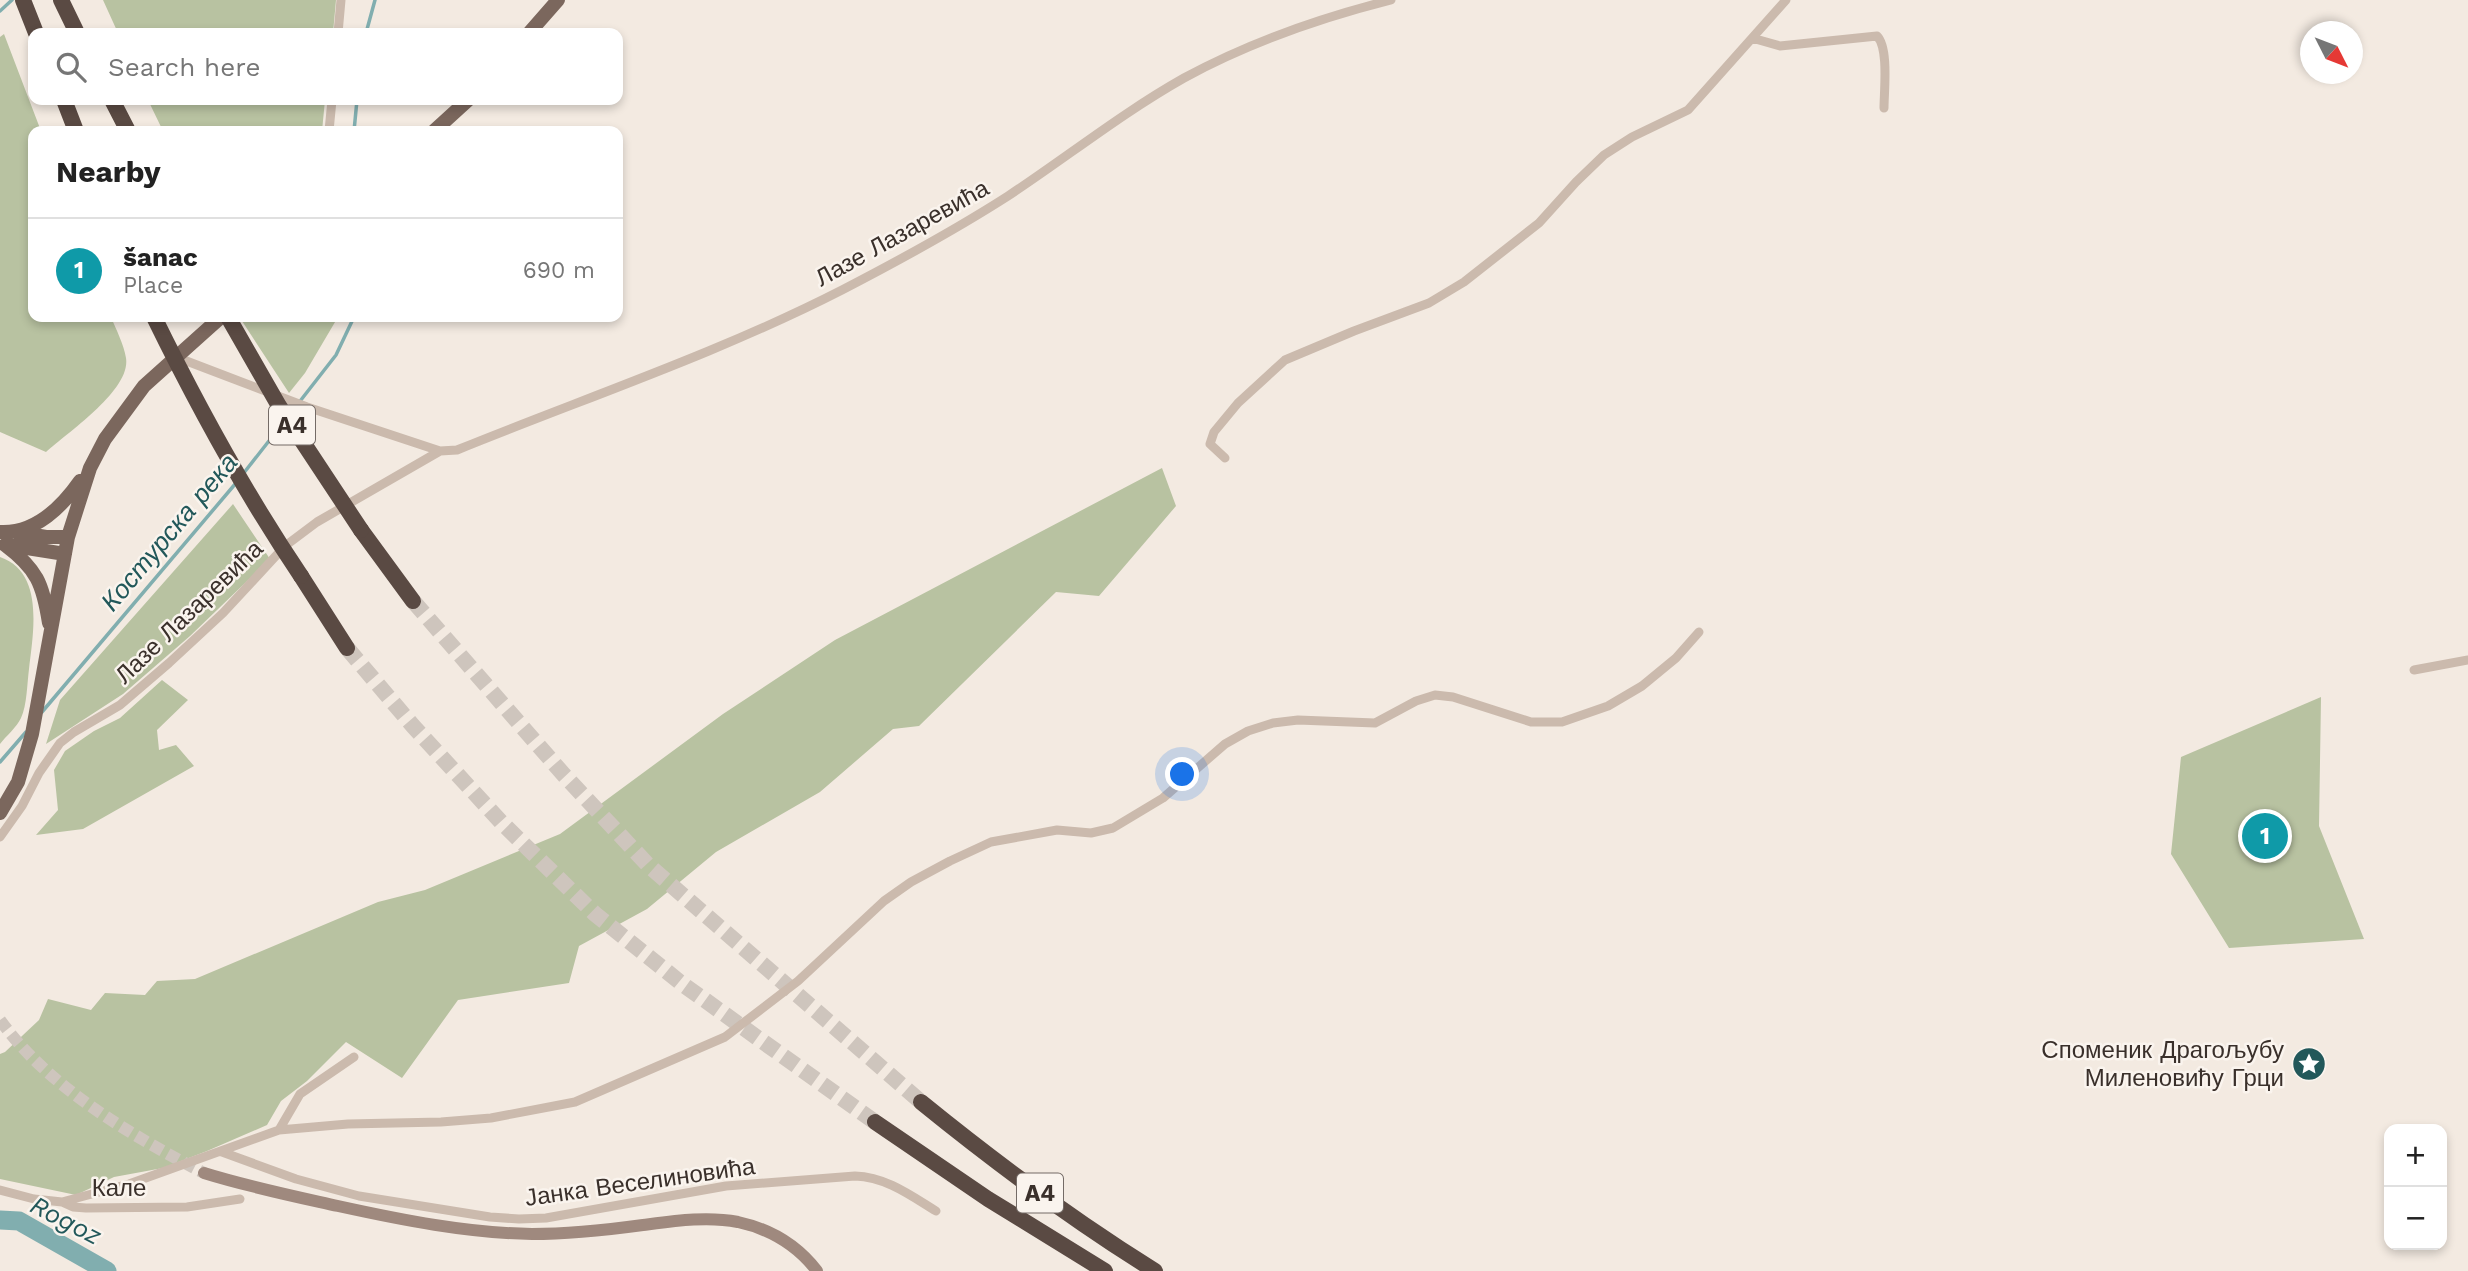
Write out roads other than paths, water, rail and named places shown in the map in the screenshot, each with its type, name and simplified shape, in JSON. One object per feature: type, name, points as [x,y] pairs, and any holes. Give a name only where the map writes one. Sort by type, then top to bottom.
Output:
[{"type":"highway","points":[[23,0],[34,28]]},
{"type":"highway","points":[[61,0],[74,28]]},
{"type":"highway","points":[[66,105],[74,126]]},
{"type":"highway","points":[[115,105],[125,126]]},
{"type":"highway","points":[[157,322],[224,454],[258,512],[347,648]]},
{"type":"highway","name":"A4","points":[[231,322],[279,406],[361,530],[413,601]]},
{"type":"highway","name":"A4","points":[[921,1102],[1097,1235],[1154,1271]]},
{"type":"highway","name":"A4","points":[[875,1122],[988,1199],[1105,1271]]},
{"type":"main road","points":[[533,28],[558,0]]},
{"type":"main road","points":[[439,126],[463,105]]},
{"type":"main road","points":[[2,540],[50,516],[67,500],[90,468],[105,439],[144,386],[215,322]]},
{"type":"main road","points":[[0,813],[18,782],[32,734],[68,537],[90,468]]},
{"type":"main road","points":[[16,532],[46,537],[68,537]]},
{"type":"main road","points":[[2,540],[65,554]]},
{"type":"main road","points":[[2,540],[29,564],[40,583],[51,636]]},
{"type":"main road","points":[[204,1173],[268,1192],[380,1215],[427,1224],[498,1232],[566,1233],[678,1221],[736,1222],[783,1239],[817,1271]]},
{"type":"street","points":[[338,28],[341,0]]},
{"type":"street","name":"Лазе Лазаревића","points":[[0,838],[60,743],[120,705],[169,663],[223,613],[285,546],[317,522],[440,451],[457,450],[557,411],[831,295],[1007,196],[1184,78],[1251,47],[1331,16],[1364,4],[1391,0]]},
{"type":"street","points":[[1225,458],[1210,444],[1214,432],[1238,403],[1285,360],[1429,303],[1464,282],[1539,223],[1576,181],[1604,155],[1632,137],[1688,110],[1786,0]]},
{"type":"street","points":[[1752,38],[1780,46],[1877,36],[1882,40],[1884,55],[1884,108]]},
{"type":"street","points":[[329,126],[332,105]]},
{"type":"street","points":[[176,357],[307,407],[440,451]]},
{"type":"street","points":[[62,1202],[130,1184],[279,1130],[491,1118],[575,1102],[724,1037],[798,981],[884,901],[921,877],[991,842],[1057,830],[1091,834],[1112,828],[1163,798],[1225,744],[1248,731],[1285,721],[1375,723],[1416,701],[1435,695],[1453,697],[1531,722],[1562,722],[1608,706],[1642,686],[1676,658],[1699,632]]},
{"type":"street","points":[[2414,670],[2468,660]]},
{"type":"street","points":[[279,1130],[300,1094],[354,1056]]},
{"type":"street","name":"Јанка Веселиновића","points":[[222,1152],[296,1179],[359,1196],[509,1218],[546,1218],[726,1186],[855,1176],[873,1177],[890,1184],[936,1211]]},
{"type":"street","name":"Кале","points":[[0,1189],[34,1199],[86,1208],[187,1207],[240,1199]]},
{"type":"waterway","points":[[0,11],[12,0]]},
{"type":"waterway","name":"Костурска река","points":[[367,28],[375,0]]},
{"type":"waterway","name":"Костурска река","points":[[354,126],[357,105]]},
{"type":"waterway","name":"Костурска река","points":[[290,414],[336,355],[352,322]]},
{"type":"waterway","name":"Костурска река","points":[[243,474],[283,423]]},
{"type":"waterway","name":"Костурска река","points":[[42,712],[236,483]]},
{"type":"waterway","name":"Костурска река","points":[[0,762],[26,732]]},
{"type":"waterway","name":"Rogoz","points":[[0,1220],[19,1221],[107,1271]]},
{"type":"tunnel","points":[[413,601],[564,775],[648,865],[921,1102]]},
{"type":"tunnel","points":[[347,648],[413,726],[501,822],[595,914],[681,983],[875,1122]]},
{"type":"tunnel","points":[[0,1020],[42,1067],[93,1108],[148,1143],[204,1173]]},
{"type":"place","name":"šanac","points":[[2265,836]]},
{"type":"place","name":"Споменик Драгољубу Миленовићу Грци","points":[[2309,1064]]}]
